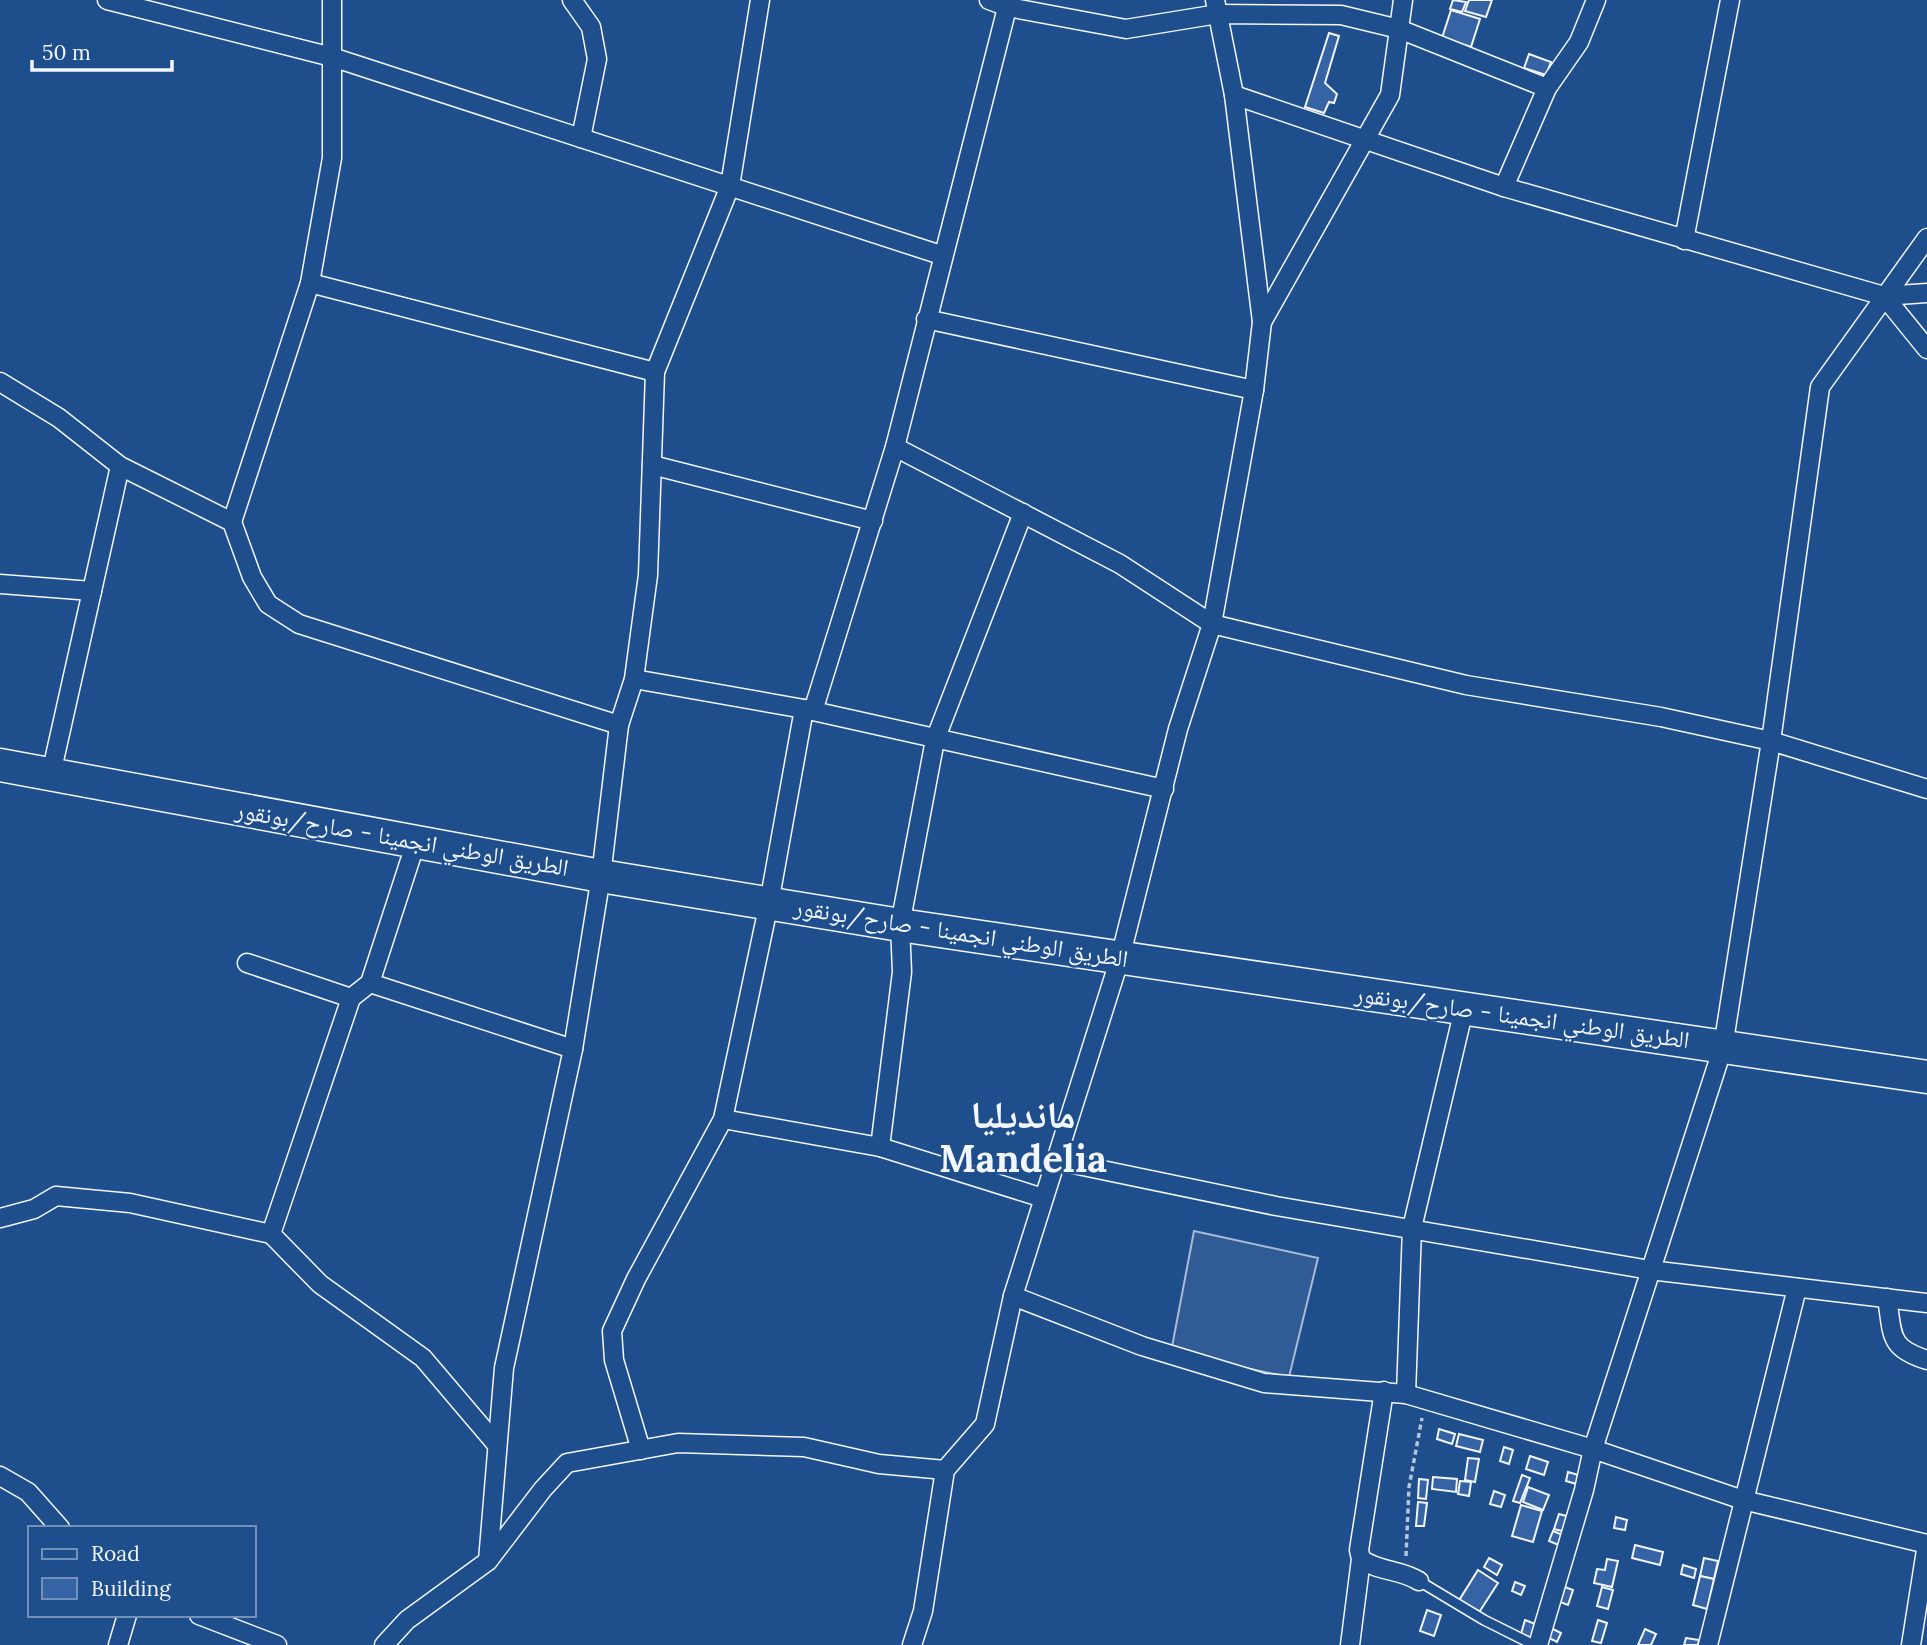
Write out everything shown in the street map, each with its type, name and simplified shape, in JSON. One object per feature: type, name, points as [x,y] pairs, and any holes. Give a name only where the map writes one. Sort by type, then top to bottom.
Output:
[{"type":"highway","name":"الطريق الوطني انجمينا - صارح/بونقور","points":[[0,765],[601,876],[900,925],[1927,1077]]},
{"type":"street","points":[[107,0],[332,57],[941,255]]},
{"type":"street","points":[[332,0],[332,158],[310,283],[232,522],[252,576],[268,604],[299,624],[619,725]]},
{"type":"street","points":[[572,0],[591,27],[597,59],[581,138]]},
{"type":"street","points":[[488,1561],[505,1367],[573,1049],[601,876],[619,725],[634,679],[648,575],[655,372],[730,186],[760,0]]},
{"type":"street","points":[[989,0],[1126,29],[1217,7],[1341,15],[1399,29],[1547,88]]},
{"type":"street","points":[[1262,322],[1390,95],[1403,0]]},
{"type":"street","points":[[1504,187],[1547,88],[1579,43],[1596,0]]},
{"type":"street","points":[[1684,240],[1730,0]]},
{"type":"street","points":[[641,1450],[614,1360],[612,1331],[723,1119],[809,710],[873,522],[895,447],[941,255],[1008,3]]},
{"type":"street","points":[[912,1645],[923,1611],[946,1470],[985,1424],[1013,1296],[1119,958],[1178,729],[1212,624],[1254,390],[1262,322],[1234,95],[1217,7]]},
{"type":"street","points":[[1234,95],[1504,187],[1684,240],[1884,296],[1927,293]]},
{"type":"street","points":[[1536,1645],[1577,1516],[1593,1449],[1723,1047],[1771,741],[1820,387],[1927,238]]},
{"type":"street","points":[[310,283],[655,372]]},
{"type":"street","points":[[1884,296],[1927,349]]},
{"type":"street","points":[[926,319],[1254,390]]},
{"type":"street","points":[[0,383],[59,418],[120,466],[232,522]]},
{"type":"street","points":[[895,447],[1120,564],[1212,624],[1466,684],[1661,717],[1771,741],[1927,789]]},
{"type":"street","points":[[652,465],[873,522]]},
{"type":"street","points":[[51,774],[120,466]]},
{"type":"street","points":[[880,1147],[902,972],[900,925],[936,740],[1023,513]]},
{"type":"street","points":[[0,584],[92,591]]},
{"type":"street","points":[[634,679],[809,710],[1164,789]]},
{"type":"street","points":[[271,1234],[351,998],[370,983],[416,842]]},
{"type":"street","points":[[247,963],[351,998]]},
{"type":"street","points":[[370,983],[573,1049]]},
{"type":"street","points":[[1406,1394],[1412,1228],[1464,1009]]},
{"type":"street","points":[[723,1119],[880,1147],[1043,1198]]},
{"type":"street","points":[[1054,1160],[1276,1206],[1650,1270],[1927,1303]]},
{"type":"street","points":[[0,1218],[34,1209],[56,1196],[131,1203],[271,1234],[320,1284],[423,1358],[497,1445]]},
{"type":"street","points":[[1708,1645],[1797,1288]]},
{"type":"street","points":[[1013,1296],[1142,1346],[1264,1383],[1406,1394],[1593,1449],[1743,1500],[1927,1544],[1910,1645]]},
{"type":"street","points":[[1887,1298],[1895,1343],[1903,1352],[1927,1360]]},
{"type":"street","points":[[1350,1645],[1362,1559],[1359,1550],[1384,1391]]},
{"type":"street","points":[[384,1645],[407,1620],[488,1561],[567,1462],[678,1443],[804,1447],[879,1464],[946,1470]]},
{"type":"street","points":[[0,1476],[28,1492],[58,1526]]},
{"type":"street","points":[[1362,1559],[1372,1567],[1412,1577]]},
{"type":"street","points":[[118,1645],[126,1617]]},
{"type":"street","points":[[204,1617],[276,1645]]},
{"type":"lane","points":[[1412,1577],[1484,1620],[1536,1645]]},
{"type":"path","points":[[1412,1577],[1409,1487],[1426,1399]]},
{"type":"shaded area","points":[[1194,1231],[1318,1258],[1289,1377],[1171,1352]]},
{"type":"building","points":[[1453,0],[1466,2],[1462,12],[1450,9]]},
{"type":"building","points":[[1469,0],[1492,0],[1486,17],[1465,11]]},
{"type":"building","points":[[1451,10],[1480,19],[1471,47],[1442,38]]},
{"type":"building","points":[[1329,33],[1339,36],[1325,83],[1337,94],[1334,103],[1329,102],[1324,113],[1305,107]]},
{"type":"building","points":[[1529,54],[1551,62],[1546,75],[1524,68]]},
{"type":"building","points":[[1439,1429],[1455,1434],[1452,1444],[1437,1439]]},
{"type":"building","points":[[1459,1434],[1483,1440],[1480,1452],[1456,1446]]},
{"type":"building","points":[[1504,1447],[1513,1450],[1509,1464],[1500,1461]]},
{"type":"building","points":[[1530,1456],[1548,1462],[1544,1475],[1526,1469]]},
{"type":"building","points":[[1468,1458],[1479,1459],[1475,1482],[1465,1480]]},
{"type":"building","points":[[1568,1472],[1585,1477],[1583,1486],[1566,1481]]},
{"type":"building","points":[[1522,1475],[1530,1478],[1520,1503],[1513,1501]]},
{"type":"building","points":[[1433,1477],[1457,1479],[1456,1492],[1432,1489]]},
{"type":"building","points":[[1419,1479],[1428,1480],[1426,1499],[1418,1498]]},
{"type":"building","points":[[1460,1481],[1471,1482],[1469,1496],[1458,1494]]},
{"type":"building","points":[[1528,1487],[1549,1495],[1543,1510],[1523,1502]]},
{"type":"building","points":[[1494,1491],[1505,1495],[1501,1507],[1490,1504]]},
{"type":"building","points":[[1418,1502],[1427,1503],[1424,1526],[1416,1526]]},
{"type":"building","points":[[1521,1505],[1542,1511],[1533,1542],[1512,1536]]},
{"type":"building","points":[[1559,1514],[1570,1517],[1566,1532],[1554,1529]]},
{"type":"building","points":[[1616,1517],[1627,1520],[1625,1530],[1614,1528]]},
{"type":"building","points":[[1553,1531],[1565,1536],[1561,1546],[1549,1541]]},
{"type":"building","points":[[1635,1545],[1663,1552],[1660,1565],[1632,1558]]},
{"type":"building","points":[[1489,1558],[1502,1565],[1497,1575],[1484,1567]]},
{"type":"building","points":[[1704,1558],[1718,1561],[1714,1579],[1700,1576]]},
{"type":"building","points":[[1607,1559],[1618,1561],[1612,1587],[1594,1583],[1597,1569],[1605,1570]]},
{"type":"building","points":[[1683,1565],[1696,1569],[1694,1578],[1681,1574]]},
{"type":"building","points":[[1478,1570],[1498,1583],[1478,1614],[1458,1602]]},
{"type":"building","points":[[1700,1576],[1714,1579],[1707,1609],[1693,1605]]},
{"type":"building","points":[[1515,1582],[1525,1586],[1521,1595],[1512,1591]]},
{"type":"building","points":[[1565,1587],[1573,1590],[1568,1605],[1560,1602]]},
{"type":"building","points":[[1602,1587],[1613,1590],[1608,1609],[1597,1606]]},
{"type":"building","points":[[1427,1610],[1441,1615],[1434,1636],[1420,1631]]},
{"type":"building","points":[[1525,1620],[1538,1625],[1534,1639],[1521,1634]]},
{"type":"building","points":[[1598,1620],[1607,1623],[1601,1643],[1592,1641]]},
{"type":"building","points":[[1551,1628],[1561,1633],[1557,1642],[1547,1637]]},
{"type":"building","points":[[1645,1629],[1656,1634],[1651,1645],[1638,1645]]},
{"type":"building","points":[[1686,1638],[1699,1640],[1698,1645],[1684,1645]]},
{"type":"district","name":"مانديليا Mandelia","points":[[1023,1137]]}]
